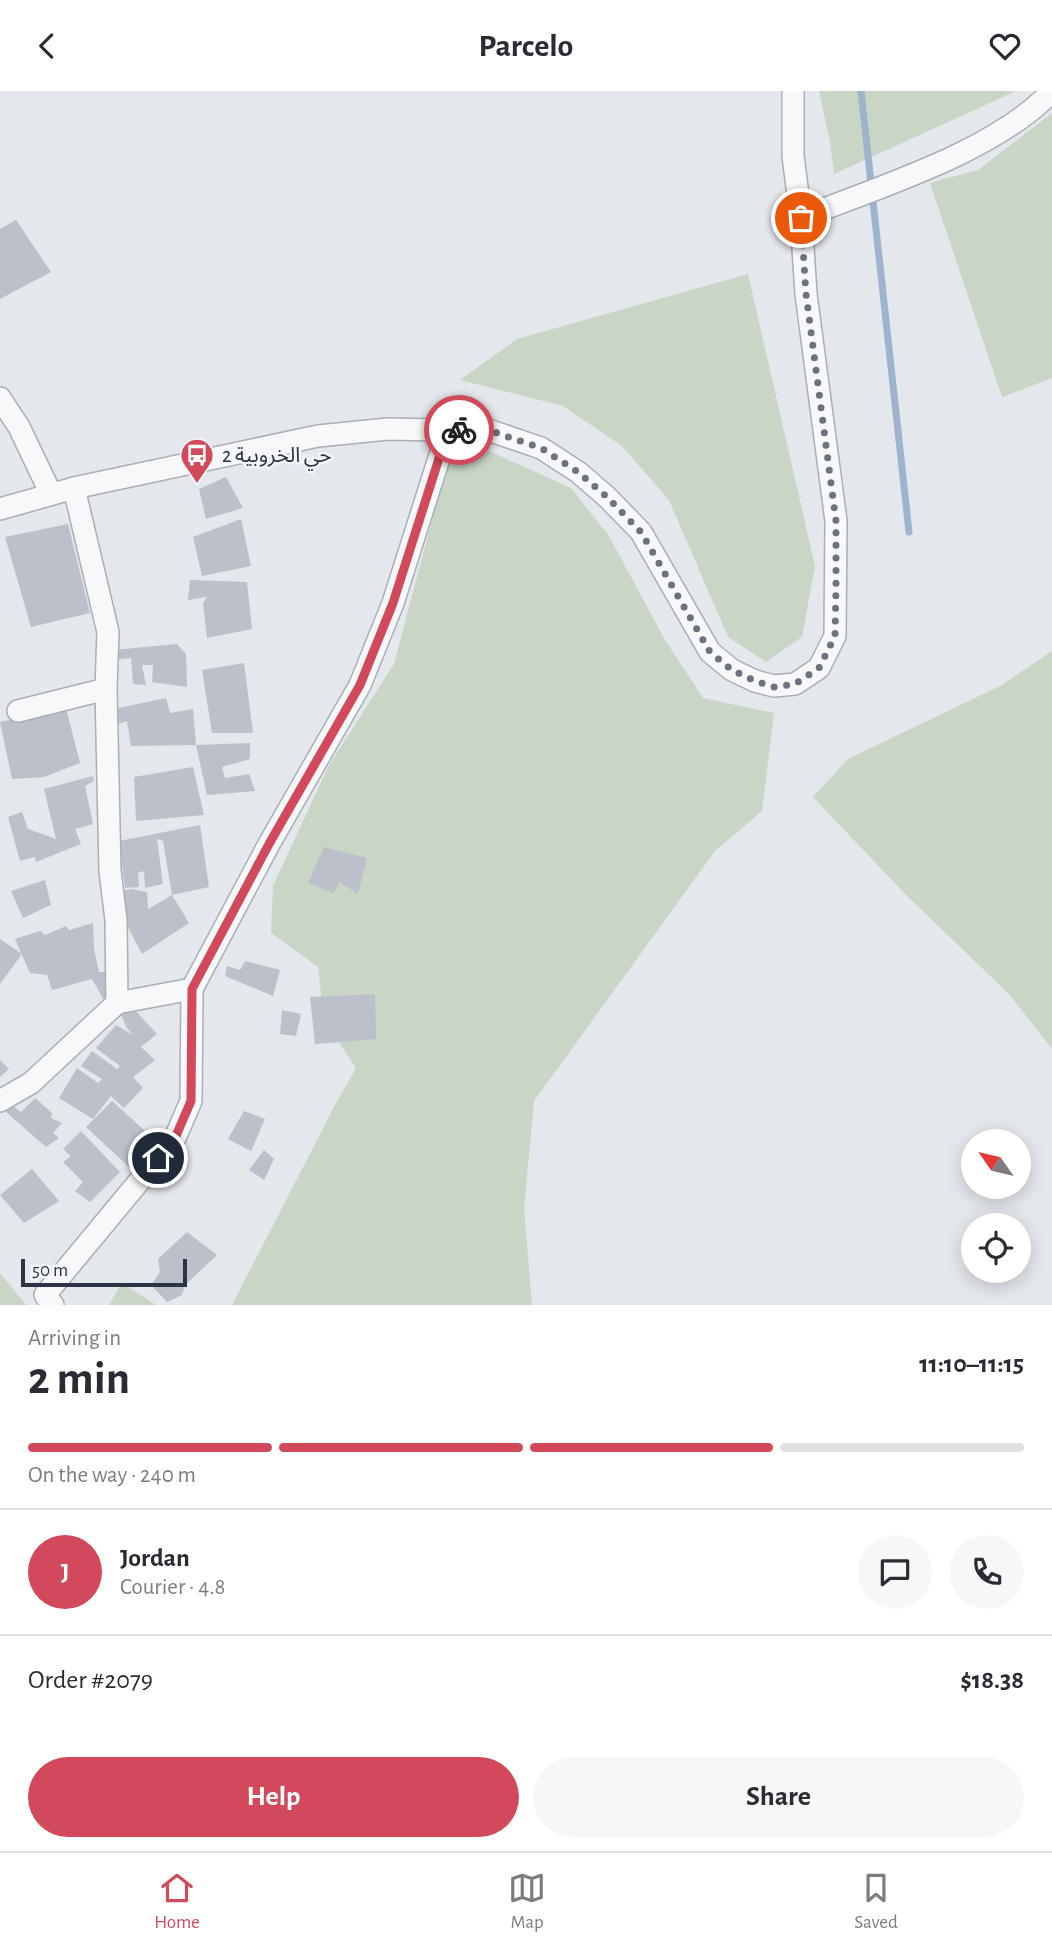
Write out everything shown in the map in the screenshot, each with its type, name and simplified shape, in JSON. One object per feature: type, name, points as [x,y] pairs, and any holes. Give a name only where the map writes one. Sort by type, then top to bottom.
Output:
[{"type":"street","points":[[0,509],[74,488],[318,436],[388,429],[491,431],[541,448],[578,472],[607,497],[641,532],[710,652],[732,670],[755,681],[774,687],[795,684],[819,668],[835,636],[836,521],[806,294],[801,218],[793,156],[793,91]]},
{"type":"street","points":[[801,218],[949,158],[997,134],[1040,104],[1052,91]]},
{"type":"street","points":[[0,398],[19,427],[51,494]]},
{"type":"street","points":[[53,1305],[45,1295],[175,1138],[191,1101],[192,989],[269,844],[360,685],[393,603],[448,430]]},
{"type":"street","points":[[74,488],[108,632],[106,689],[110,871],[116,920],[117,1003]]},
{"type":"street","points":[[19,711],[106,689]]},
{"type":"street","points":[[0,1101],[31,1083],[117,1003],[192,989]]},
{"type":"green space","points":[[819,91],[1016,91],[834,174]]},
{"type":"green space","points":[[1052,113],[1052,378],[1002,397],[930,183],[978,170]]},
{"type":"green space","points":[[748,274],[815,566],[802,637],[766,662],[728,637],[669,500],[622,446],[563,406],[460,380],[517,339]]},
{"type":"green space","points":[[487,450],[571,488],[609,536],[665,640],[703,698],[774,713],[762,811],[715,851],[534,1101],[524,1208],[532,1305],[232,1305],[356,1068],[324,1020],[318,967],[271,933],[273,886],[329,765],[394,664],[450,452]]},
{"type":"green space","points":[[1052,651],[1052,1049],[1009,994],[907,896],[813,797],[848,759],[1000,686]]},
{"type":"green space","points":[[0,1273],[26,1305],[0,1305]]},
{"type":"green space","points":[[122,1283],[156,1305],[109,1305]]},
{"type":"building","points":[[16,220],[51,272],[0,299],[0,229]]},
{"type":"building","points":[[226,477],[243,508],[206,519],[199,489]]},
{"type":"building","points":[[241,519],[251,566],[202,576],[193,537]]},
{"type":"building","points":[[68,524],[90,613],[31,627],[5,537]]},
{"type":"building","points":[[190,580],[247,582],[252,629],[207,638],[203,603],[207,597],[188,600]]},
{"type":"building","points":[[177,644],[186,654],[187,687],[152,682],[153,665],[142,665],[146,685],[133,684],[131,658],[113,660],[113,650]]},
{"type":"building","points":[[244,663],[253,733],[212,733],[202,670]]},
{"type":"building","points":[[166,698],[170,713],[193,709],[196,745],[131,746],[127,721],[111,726],[109,710]]},
{"type":"building","points":[[66,708],[80,763],[44,777],[12,779],[0,722]]},
{"type":"building","points":[[250,743],[250,759],[222,767],[225,778],[249,774],[255,791],[207,795],[196,745]]},
{"type":"building","points":[[193,767],[204,815],[136,821],[134,777]]},
{"type":"building","points":[[93,776],[94,781],[85,786],[93,824],[75,829],[81,844],[36,862],[35,857],[20,861],[8,817],[22,812],[28,829],[56,839],[44,789]]},
{"type":"building","points":[[200,825],[209,887],[172,895],[163,841],[157,839],[163,884],[145,888],[144,871],[138,873],[139,887],[125,888],[119,841]]},
{"type":"building","points":[[324,847],[367,858],[358,894],[340,882],[333,893],[308,883]]},
{"type":"building","points":[[45,880],[51,905],[23,918],[11,891]]},
{"type":"building","points":[[132,889],[147,892],[148,909],[172,895],[189,923],[142,954],[119,910],[116,892]]},
{"type":"building","points":[[93,923],[94,949],[99,972],[106,972],[110,995],[105,1002],[92,979],[52,990],[47,975],[30,973],[15,939],[40,931],[45,935],[66,926],[69,930]]},
{"type":"building","points":[[0,939],[22,954],[0,984]]},
{"type":"building","points":[[245,961],[280,970],[273,996],[225,976],[227,966],[240,970]]},
{"type":"building","points":[[375,994],[376,1039],[315,1044],[310,997]]},
{"type":"building","points":[[129,1004],[157,1034],[141,1047],[155,1060],[133,1077],[143,1088],[124,1108],[111,1096],[93,1119],[59,1098],[77,1068],[98,1083],[102,1079],[81,1066],[92,1051],[117,1069],[120,1066],[96,1048],[116,1025],[133,1035],[121,1015]]},
{"type":"building","points":[[282,1010],[301,1014],[296,1036],[280,1034]]},
{"type":"building","points":[[0,1060],[9,1069],[0,1077]]},
{"type":"building","points":[[35,1098],[52,1113],[51,1118],[62,1123],[53,1133],[59,1138],[46,1147],[6,1112],[13,1106],[21,1112]]},
{"type":"building","points":[[112,1101],[156,1141],[130,1168],[86,1127]]},
{"type":"building","points":[[244,1111],[265,1119],[251,1151],[228,1139]]},
{"type":"building","points":[[81,1131],[120,1172],[90,1202],[75,1191],[83,1182],[63,1162],[71,1156],[63,1149]]},
{"type":"building","points":[[264,1150],[274,1159],[264,1180],[249,1170]]},
{"type":"building","points":[[32,1169],[59,1201],[24,1223],[0,1195]]},
{"type":"building","points":[[187,1232],[217,1255],[185,1285],[182,1295],[167,1302],[151,1285],[160,1272],[158,1259]]},
{"type":"waterway","points":[[861,91],[909,532]]},
{"type":"way so far","points":[[459,430],[491,431],[541,448],[578,472],[641,532],[710,652],[732,670],[755,681],[774,687],[795,684],[819,668],[835,636],[836,585],[836,521],[806,294],[801,218]]},
{"type":"place","name":"حي الخروبية 2","points":[[197,485]]},
{"type":"route","points":[[158,1158],[175,1138],[191,1101],[192,989],[269,844],[360,685],[393,603],[448,430],[459,430]]}]
